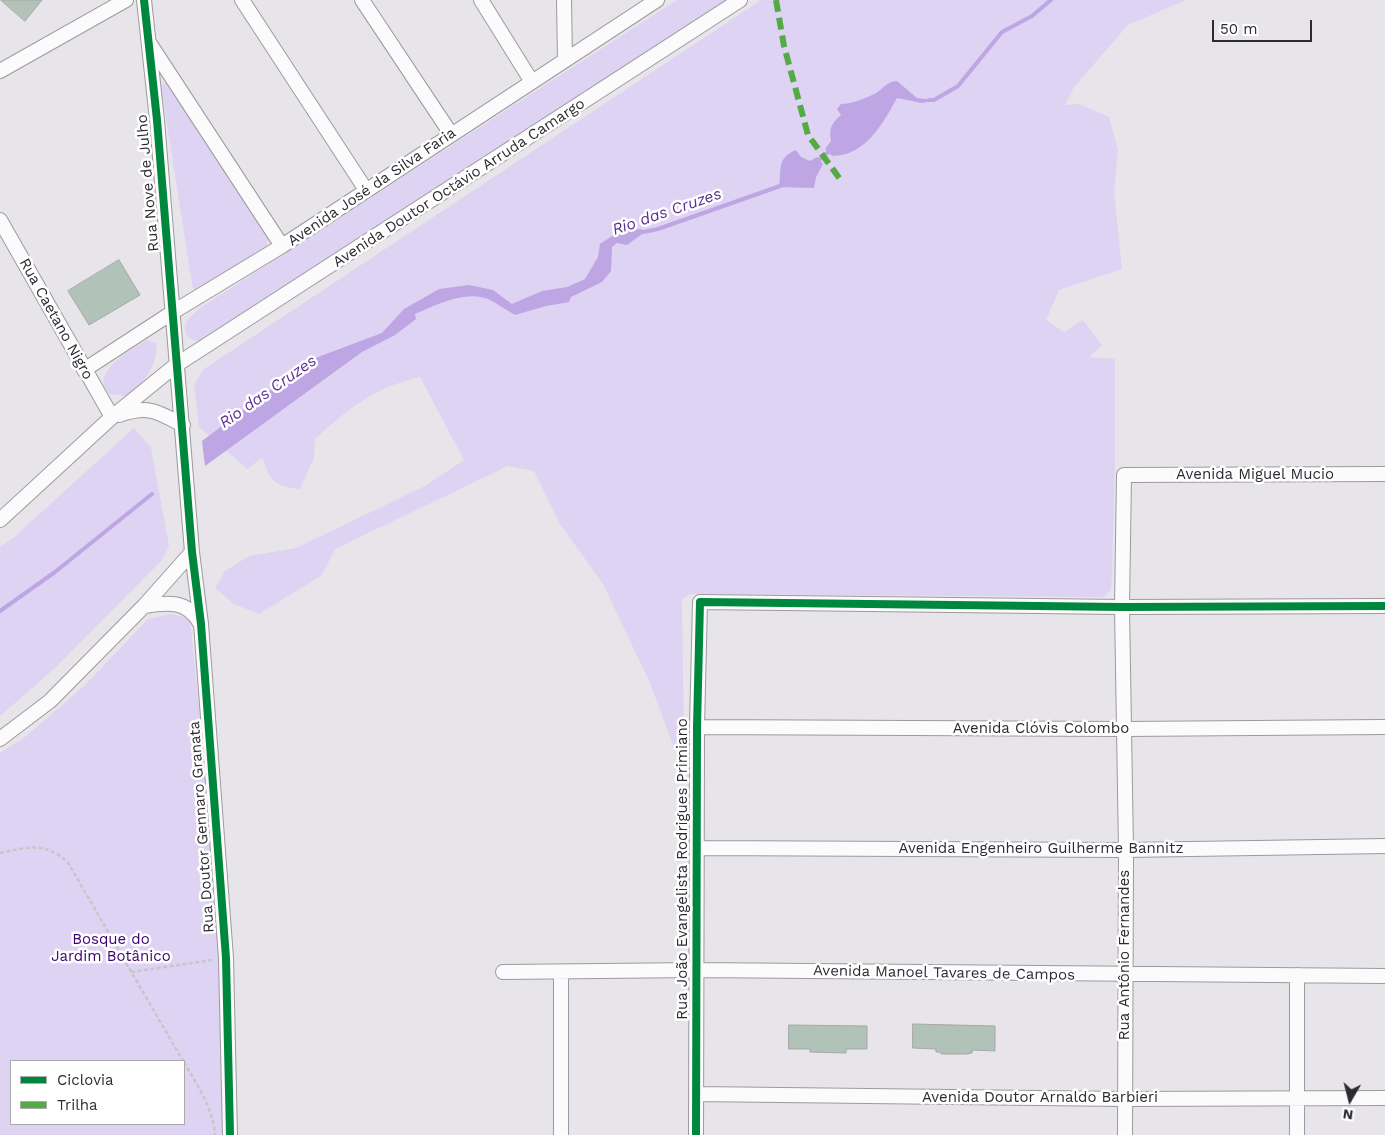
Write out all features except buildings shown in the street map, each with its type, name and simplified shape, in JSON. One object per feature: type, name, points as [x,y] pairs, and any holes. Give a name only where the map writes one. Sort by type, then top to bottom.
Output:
[{"type":"street","points":[[0,71],[126,0]]},
{"type":"street","name":"Rua Nove de Julho","points":[[144,0],[150,43],[176,365]]},
{"type":"street","points":[[242,0],[366,190]]},
{"type":"street","points":[[362,0],[451,134]]},
{"type":"street","points":[[481,0],[532,82]]},
{"type":"street","points":[[564,0],[565,60]]},
{"type":"street","name":"Avenida José da Silva Faria","points":[[84,370],[172,312],[282,246],[657,0]]},
{"type":"street","name":"Avenida Doutor Octávio Arruda Camargo","points":[[0,520],[112,417],[176,365],[740,0]]},
{"type":"street","points":[[150,43],[282,246]]},
{"type":"street","name":"Rua Caetano Nigro","points":[[0,220],[112,417]]},
{"type":"street","points":[[176,365],[183,430]]},
{"type":"street","points":[[112,417],[138,408],[152,410],[183,430]]},
{"type":"street","name":"Rua Doutor Gennaro Granata","points":[[183,430],[192,552],[201,624],[226,958],[230,1135]]},
{"type":"street","name":"Avenida Miguel Mucio","points":[[1124,475],[1385,474]]},
{"type":"street","name":"Rua Antônio Fernandes","points":[[1124,475],[1122,607],[1126,850],[1125,1135]]},
{"type":"street","points":[[0,739],[50,702],[144,606],[192,552]]},
{"type":"street","name":"Rua João Evangelista Rodrigues Primiano","points":[[696,1135],[697,727],[700,602],[1122,607]]},
{"type":"street","points":[[144,606],[165,603],[186,606],[194,613],[201,624]]},
{"type":"street","points":[[1122,607],[1385,606]]},
{"type":"street","name":"Avenida Clóvis Colombo","points":[[697,727],[1124,730],[1385,726]]},
{"type":"street","name":"Avenida Engenheiro Guilherme Bannitz","points":[[698,848],[1126,850],[1385,846]]},
{"type":"street","name":"Avenida Manoel Tavares de Campos","points":[[502,972],[561,973],[696,970],[1125,976],[1385,976]]},
{"type":"street","points":[[561,973],[561,1135]]},
{"type":"street","points":[[1297,975],[1297,1135]]},
{"type":"street","name":"Avenida Doutor Arnaldo Barbieri","points":[[696,1094],[1125,1099],[1385,1098]]},
{"type":"path","points":[[0,853],[28,847],[43,847],[56,852],[67,861],[183,1060]]},
{"type":"path","points":[[131,972],[226,958]]},
{"type":"path","points":[[185,1064],[206,1100],[214,1123],[215,1135]]},
{"type":"green space","points":[[677,0],[730,0],[202,341],[193,340],[187,335],[185,332],[186,324],[189,318],[200,308]]},
{"type":"green space","points":[[761,0],[1186,0],[1128,25],[1074,87],[1065,105],[1079,104],[1109,117],[1118,150],[1114,192],[1122,269],[1059,290],[1046,320],[1064,332],[1083,320],[1102,345],[1089,357],[1115,359],[1112,574],[1111,589],[1104,597],[689,594],[682,600],[684,745],[675,750],[650,683],[603,584],[560,524],[534,471],[508,466],[335,549],[322,575],[259,614],[234,604],[215,588],[225,571],[249,556],[296,548],[425,486],[464,460],[420,377],[375,393],[340,417],[315,439],[314,458],[300,489],[284,487],[271,477],[262,458],[247,469],[199,427],[194,384],[204,369]]},
{"type":"green space","points":[[166,81],[170,83],[268,238],[267,246],[198,291],[193,288],[192,284],[161,86]]},
{"type":"green space","points":[[147,340],[156,343],[155,358],[149,373],[139,386],[127,396],[110,394],[104,386],[104,378],[108,370],[115,362]]},
{"type":"green space","points":[[134,428],[151,448],[169,546],[161,561],[55,668],[0,716],[0,547],[13,538]]},
{"type":"green space","name":"Bosque do Jardim Botânico","points":[[171,614],[190,618],[226,979],[226,1135],[0,1135],[0,753],[25,737],[84,686],[148,619]]},
{"type":"water","points":[[897,81],[917,98],[934,100],[922,103],[897,98],[886,118],[864,144],[844,155],[832,156],[825,149],[831,141],[830,133],[832,127],[841,115],[837,109],[841,104],[868,97],[888,84]]},
{"type":"water","points":[[796,150],[801,157],[810,161],[817,157],[823,164],[816,177],[814,188],[779,187],[781,165],[785,157]]},
{"type":"water","points":[[642,229],[642,234],[627,245],[617,243],[612,247],[611,271],[602,282],[571,297],[569,302],[515,315],[488,299],[470,296],[460,297],[415,314],[416,319],[395,335],[362,352],[205,466],[202,441],[310,360],[382,333],[404,309],[439,289],[469,285],[493,290],[512,304],[542,291],[567,287],[585,279],[598,257],[600,244],[621,230]]},
{"type":"waterway","name":"Rio das Cruzes","points":[[929,100],[934,100],[958,86],[1002,32],[1032,16],[1051,0]]},
{"type":"waterway","name":"Rio das Cruzes","points":[[817,161],[831,150]]},
{"type":"waterway","name":"Rio das Cruzes","points":[[638,233],[658,229],[783,185]]},
{"type":"waterway","name":"Rio das Cruzes","points":[[0,611],[55,572],[152,494]]},
{"type":"marked path","points":[[776,0],[784,46],[808,135],[840,179]]},
{"type":"cycle path","points":[[144,0],[157,120],[192,552],[201,624],[226,958],[230,1135]]},
{"type":"cycle path","points":[[696,1135],[697,727],[700,602],[1122,607],[1385,606]]}]
